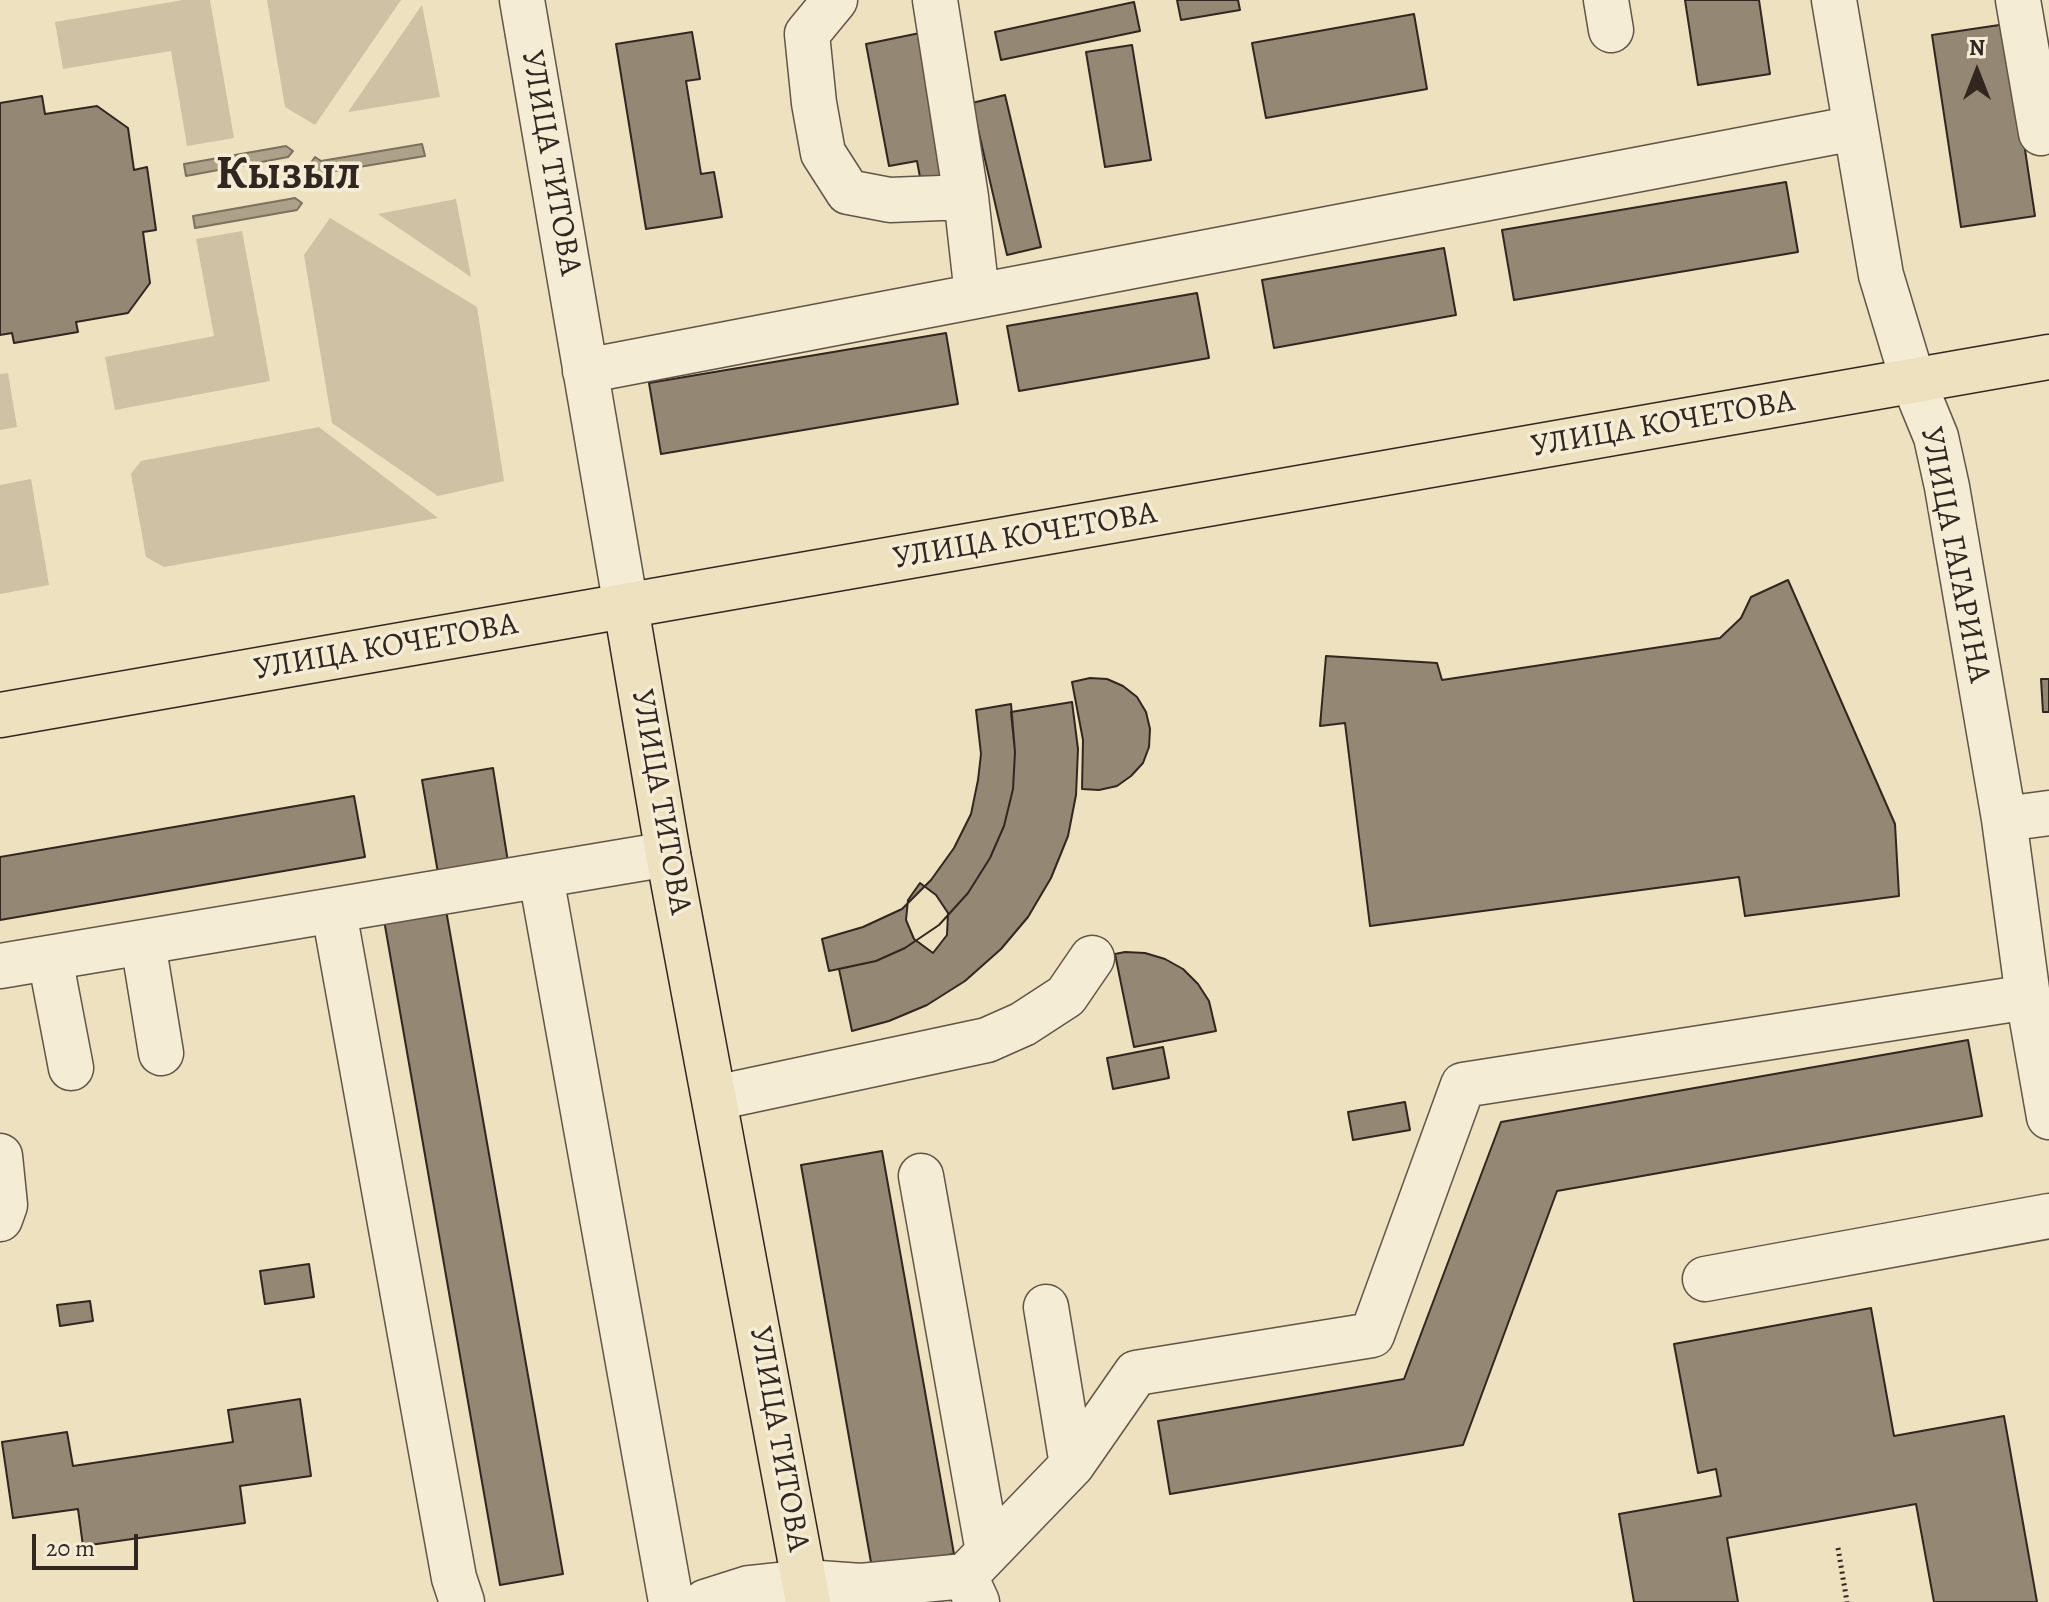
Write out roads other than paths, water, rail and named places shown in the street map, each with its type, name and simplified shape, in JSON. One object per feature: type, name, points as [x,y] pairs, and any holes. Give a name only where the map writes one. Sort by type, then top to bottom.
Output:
[{"type":"main road","name":"УЛИЦА КОЧЕТОВА","points":[[0,715],[2049,357]]},
{"type":"main road","name":"УЛИЦА ТИТОВА","points":[[626,607],[668,854],[806,1592]]},
{"type":"street","name":"УЛИЦА ТИТОВА","points":[[522,0],[626,607]]},
{"type":"street","points":[[835,0],[807,34],[823,153],[848,192],[890,200],[966,197]]},
{"type":"street","points":[[935,0],[966,197],[977,295]]},
{"type":"street","name":"УЛИЦА ГАГАРИНА","points":[[1834,0],[1881,275],[1913,381],[1936,437],[1947,487],[2004,819],[2028,997],[2044,1054],[2049,1117]]},
{"type":"street","points":[[2018,0],[2041,133]]},
{"type":"street","points":[[585,371],[1855,128]]},
{"type":"street","points":[[2004,819],[2049,813]]},
{"type":"street","points":[[0,966],[668,854]]},
{"type":"street","points":[[541,877],[671,1602]]},
{"type":"street","points":[[334,912],[454,1578],[462,1602]]},
{"type":"street","points":[[143,943],[161,1053]]},
{"type":"street","points":[[50,958],[71,1068]]},
{"type":"street","points":[[715,1098],[987,1040],[1023,1024],[1066,996],[1092,958]]},
{"type":"street","points":[[705,1602],[749,1588],[806,1592],[977,1577],[1072,1465],[1136,1373],[1372,1335],[1463,1085],[2028,997]]},
{"type":"street","points":[[0,1156],[5,1205],[0,1219]]},
{"type":"street","points":[[921,1176],[977,1577]]},
{"type":"street","points":[[1705,1279],[2049,1216]]},
{"type":"street","points":[[1046,1307],[1072,1465]]},
{"type":"district","name":"Кызыл","points":[[288,176]]}]
